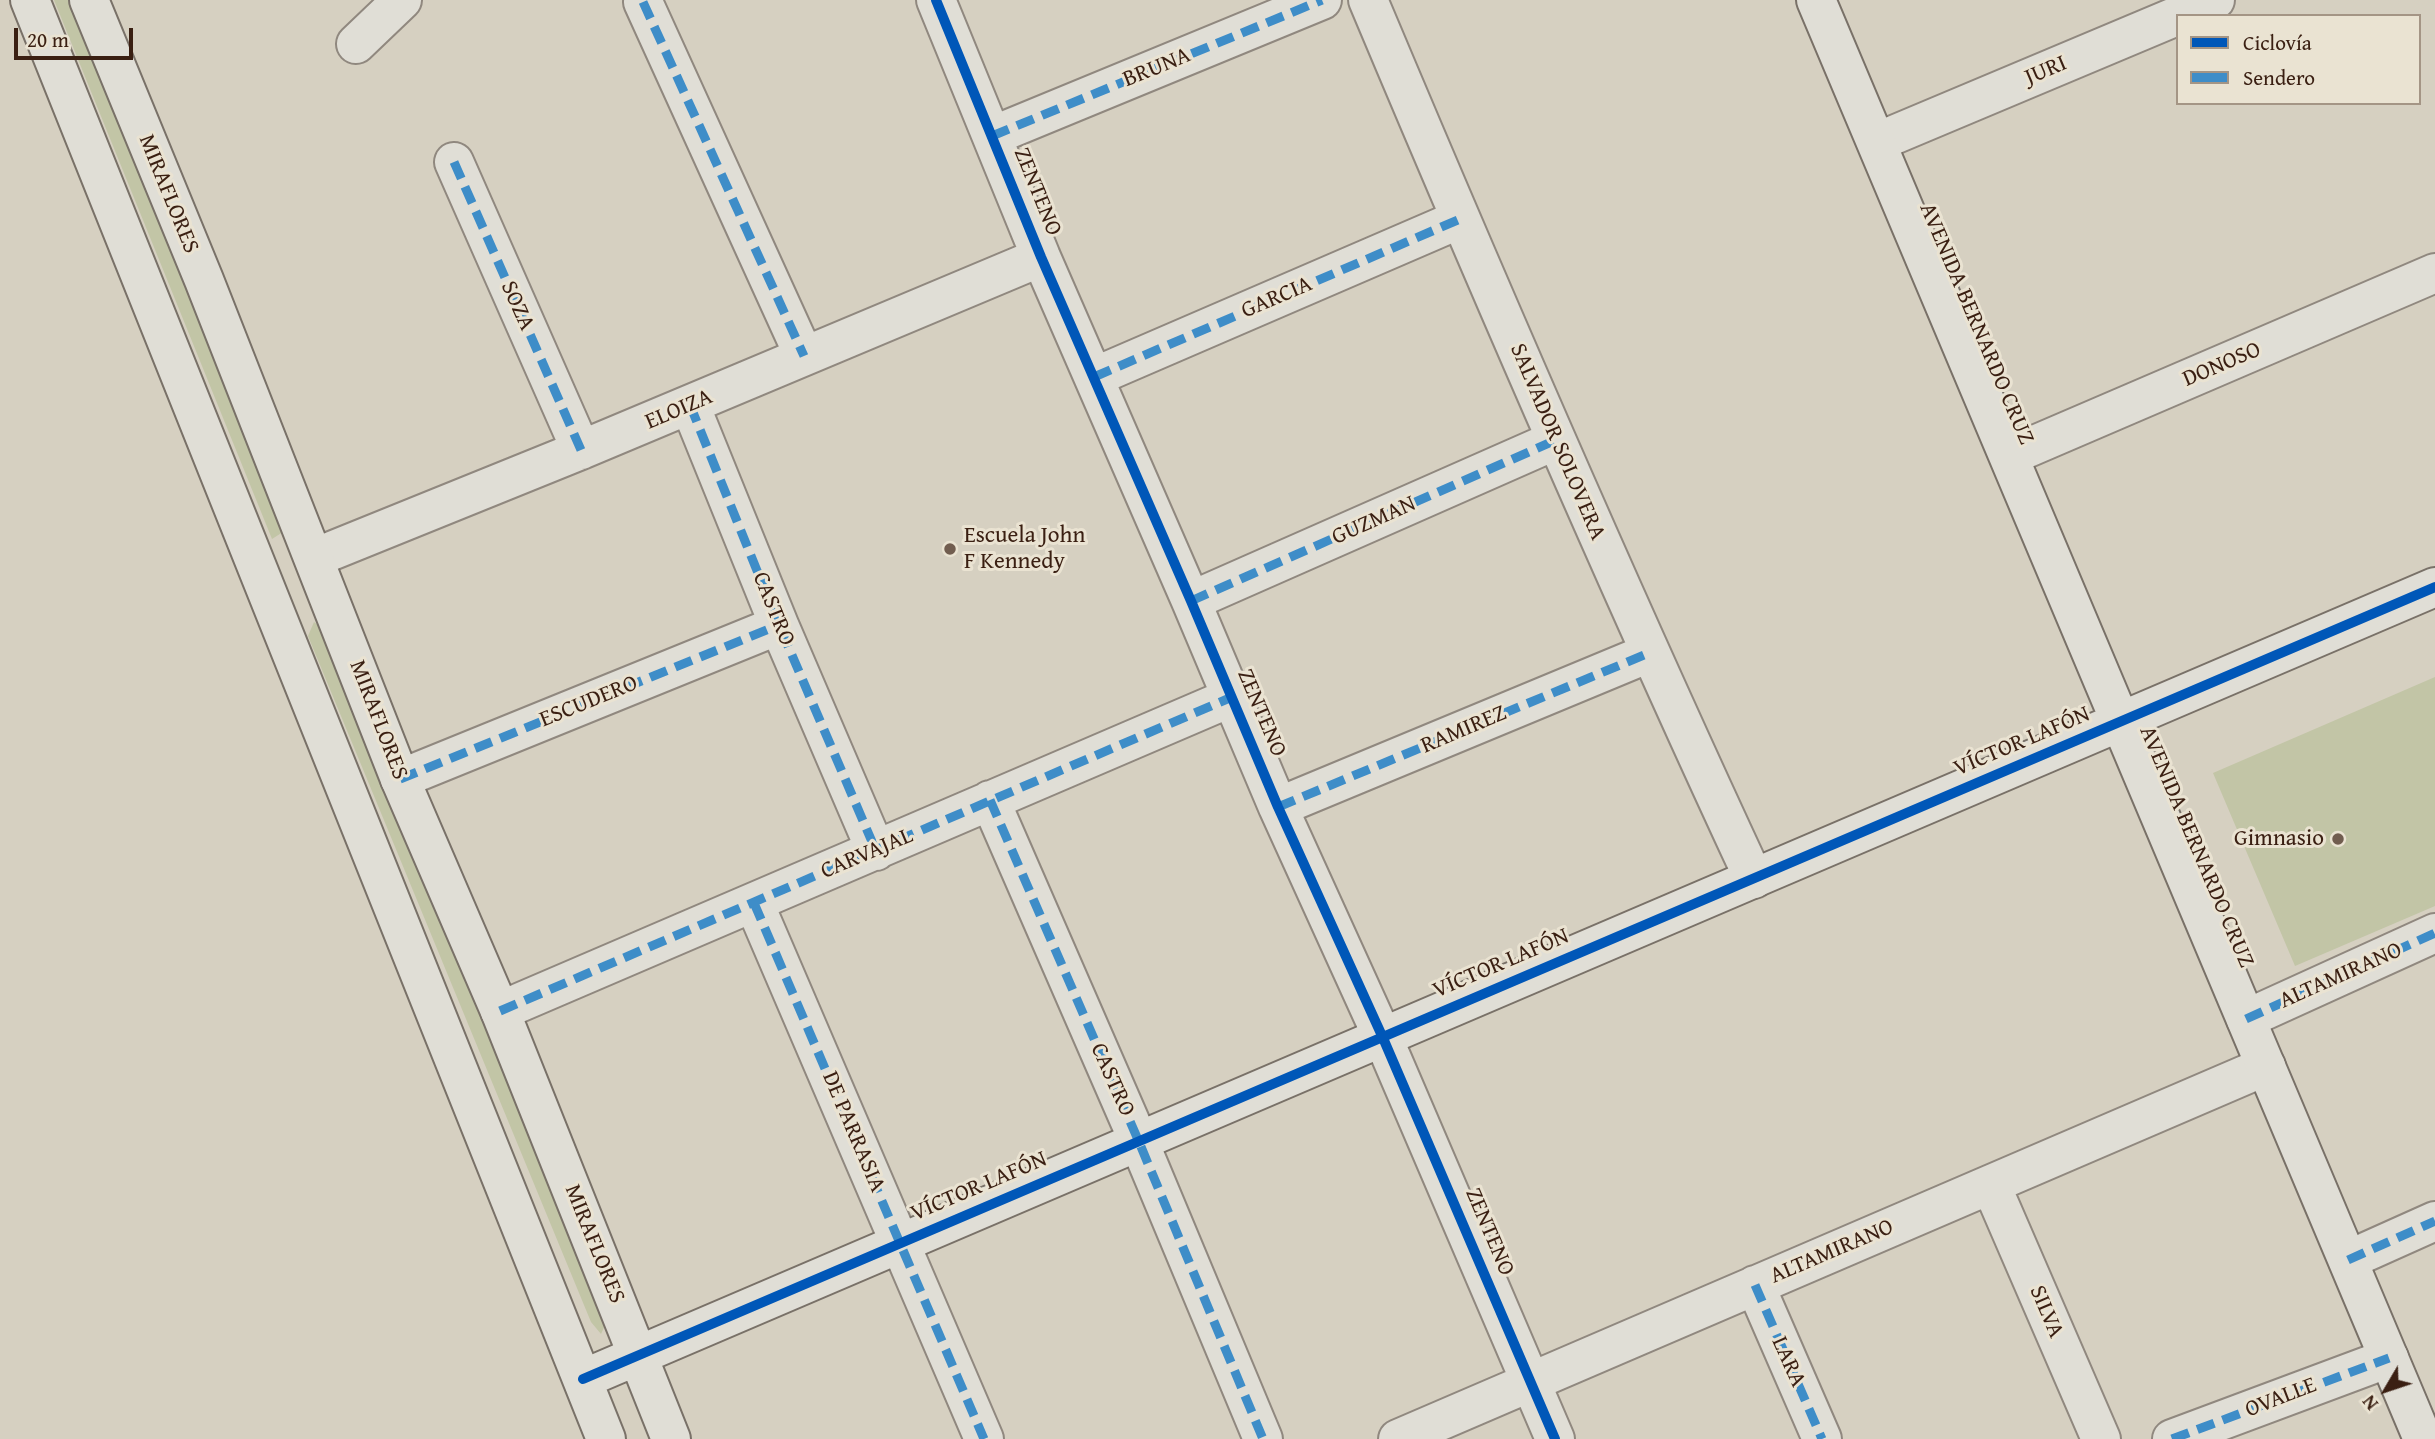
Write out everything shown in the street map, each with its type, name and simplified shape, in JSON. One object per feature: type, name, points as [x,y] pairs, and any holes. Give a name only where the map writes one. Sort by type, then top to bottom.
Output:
[{"type":"street","points":[[30,0],[606,1439]]},
{"type":"street","name":"MIRAFLORES","points":[[89,0],[400,779],[500,1011],[671,1439]]},
{"type":"street","points":[[356,44],[402,0]]},
{"type":"street","name":"ZENTENO","points":[[936,0],[1041,257],[1278,807],[1383,1038],[1555,1439]]},
{"type":"street","name":"BRUNA","points":[[992,136],[1322,0]]},
{"type":"street","name":"SALVADOR SOLOVERA","points":[[1368,0],[1649,653],[1754,879]]},
{"type":"street","name":"AVENIDA BERNARDO CRUZ","points":[[1816,0],[2423,1439]]},
{"type":"street","name":"JURI","points":[[2182,14],[2215,0]]},
{"type":"street","points":[[643,2],[804,356]]},
{"type":"street","name":"JURI","points":[[1877,142],[2176,16]]},
{"type":"street","name":"SOZA","points":[[454,162],[581,450]]},
{"type":"street","name":"GARCIA","points":[[1094,377],[1460,219]]},
{"type":"street","name":"ELOIZA","points":[[314,558],[690,405],[1041,257]]},
{"type":"street","name":"DONOSO","points":[[2009,456],[2435,273]]},
{"type":"street","name":"CASTRO","points":[[690,405],[779,625],[876,851]]},
{"type":"street","name":"GUZMAN","points":[[1191,601],[1556,440]]},
{"type":"street","name":"VÍCTOR LAFÓN","points":[[583,1379],[2435,587]]},
{"type":"street","name":"ESCUDERO","points":[[400,779],[779,625]]},
{"type":"street","name":"RAMIREZ","points":[[1278,807],[1649,653]]},
{"type":"street","name":"CARVAJAL","points":[[500,1011],[1232,697]]},
{"type":"street","name":"CASTRO","points":[[990,800],[1139,1142],[1263,1439]]},
{"type":"street","name":"DE PARRASIA","points":[[754,903],[984,1439]]},
{"type":"street","name":"ALTAMIRANO","points":[[2246,1019],[2435,933]]},
{"type":"street","name":"ALTAMIRANO","points":[[1398,1439],[2266,1066]]},
{"type":"street","name":"SILVA","points":[[1991,1185],[2101,1439]]},
{"type":"street","points":[[2348,1260],[2435,1221]]},
{"type":"street","name":"LARA","points":[[1755,1285],[1822,1439]]},
{"type":"street","name":"OVALLE","points":[[2172,1439],[2389,1357]]},
{"type":"green space","points":[[54,0],[71,0],[116,108],[283,532],[272,539]]},
{"type":"green space","points":[[314,622],[324,630],[607,1321],[601,1334],[591,1322],[308,636]]},
{"type":"green space","name":"Gimnasio","points":[[2435,677],[2435,906],[2295,966],[2213,773]]},
{"type":"marked path","points":[[992,136],[1322,0]]},
{"type":"marked path","points":[[643,2],[804,356]]},
{"type":"marked path","points":[[454,162],[581,450]]},
{"type":"marked path","points":[[1094,377],[1460,219]]},
{"type":"marked path","points":[[690,405],[779,625],[876,851]]},
{"type":"marked path","points":[[1191,601],[1556,440]]},
{"type":"marked path","points":[[400,779],[779,625]]},
{"type":"marked path","points":[[1278,807],[1649,653]]},
{"type":"marked path","points":[[500,1011],[1232,697]]},
{"type":"marked path","points":[[990,800],[1139,1142],[1263,1439]]},
{"type":"marked path","points":[[754,903],[984,1439]]},
{"type":"marked path","points":[[2246,1019],[2435,933]]},
{"type":"marked path","points":[[2348,1260],[2435,1221]]},
{"type":"marked path","points":[[1755,1285],[1822,1439]]},
{"type":"marked path","points":[[2172,1439],[2389,1358]]},
{"type":"cycle path","points":[[936,0],[1041,257],[1278,807],[1383,1038],[1555,1439]]},
{"type":"cycle path","points":[[583,1379],[2435,587]]},
{"type":"place","name":"Escuela John F Kennedy","points":[[950,549]]},
{"type":"place","name":"Gimnasio","points":[[2338,839]]}]
